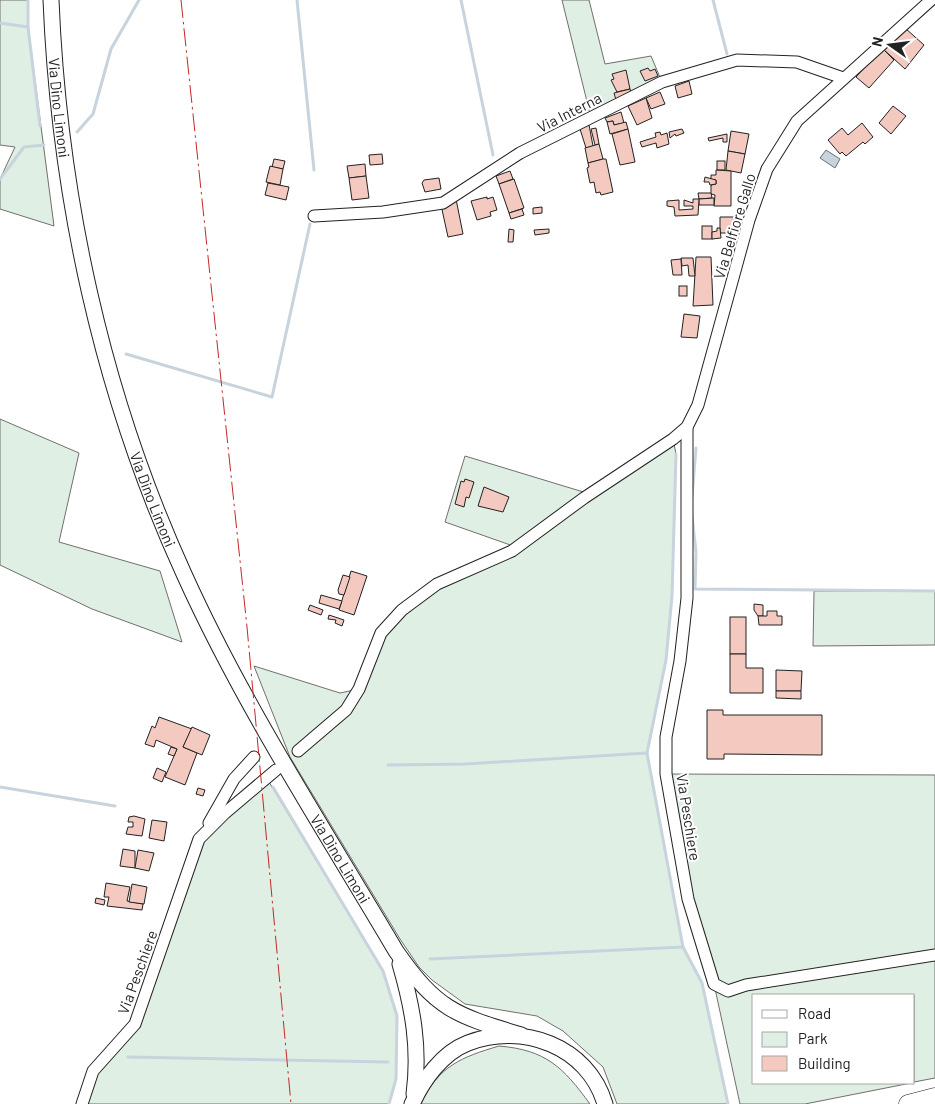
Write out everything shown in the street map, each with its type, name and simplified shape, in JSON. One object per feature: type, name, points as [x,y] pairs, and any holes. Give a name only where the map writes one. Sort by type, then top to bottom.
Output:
[{"type":"highway","points":[[908,1104],[935,1097]]},
{"type":"main road","name":"Via Dino Limoni","points":[[52,0],[61,125],[78,234],[101,340],[131,439],[161,518],[198,605],[267,731],[396,951]]},
{"type":"main road","points":[[396,951],[425,990],[451,1010],[469,1019],[556,1045],[582,1064],[594,1080],[605,1104]]},
{"type":"main road","points":[[396,951],[411,1001],[416,1030],[416,1075],[412,1104]]},
{"type":"main road","points":[[412,1104],[429,1075],[456,1050],[480,1040],[521,1035]]},
{"type":"street","name":"Via Belfiore Gallo","points":[[698,405],[749,220],[767,170],[797,121],[931,0]]},
{"type":"street","name":"Via Interna","points":[[314,216],[383,212],[443,203],[520,153],[662,82],[737,60],[798,62],[843,78]]},
{"type":"street","name":"Via Peschiere","points":[[698,405],[687,427],[687,598],[680,661],[666,737],[666,774],[688,899],[714,984],[728,991],[746,985],[935,955]]},
{"type":"street","name":"Via Peschiere","points":[[298,751],[346,710],[359,689],[382,633],[402,610],[437,584],[512,551],[584,498],[620,476],[687,427]]},
{"type":"street","name":"Via Peschiere","points":[[82,1104],[93,1071],[135,1024],[199,839],[234,778],[254,757]]},
{"type":"street","name":"Via Peschiere","points":[[199,839],[225,813],[276,770]]},
{"type":"green space","points":[[0,0],[28,0],[28,27],[54,226],[0,209],[0,179],[15,147],[0,145]]},
{"type":"green space","points":[[562,0],[589,0],[605,64],[651,56],[662,82],[591,118]]},
{"type":"green space","points":[[0,419],[79,453],[59,542],[160,571],[182,642],[92,609],[0,565]]},
{"type":"green space","points":[[673,439],[676,454],[672,596],[666,660],[647,753],[683,947],[702,983],[728,1104],[617,1104],[603,1067],[563,1031],[537,1016],[465,1004],[432,980],[419,967],[400,939],[290,757],[254,666],[340,693],[359,689],[381,633],[437,584],[516,547],[445,522],[465,456],[590,494]]},
{"type":"green space","points":[[814,591],[935,591],[935,645],[813,646]]},
{"type":"green space","points":[[666,774],[935,775],[935,1078],[915,1082],[915,994],[752,994],[752,1084],[906,1084],[805,1104],[740,1104],[714,984],[688,899]]},
{"type":"green space","points":[[266,777],[383,971],[397,1016],[396,1079],[389,1104],[82,1104],[93,1071],[135,1024],[199,839]]},
{"type":"green space","points":[[499,1046],[529,1052],[541,1056],[552,1063],[562,1070],[590,1104],[421,1104],[435,1080],[452,1065],[474,1054]]},
{"type":"shaded area","points":[[826,150],[840,159],[835,168],[820,158]]},
{"type":"building","points":[[905,28],[924,45],[905,69],[882,48]]},
{"type":"building","points":[[882,48],[894,60],[869,88],[856,77]]},
{"type":"building","points":[[648,68],[650,71],[655,69],[658,76],[645,81],[640,71]]},
{"type":"building","points":[[626,70],[630,89],[617,92],[611,80],[614,79],[612,74]]},
{"type":"building","points":[[689,81],[692,94],[678,98],[675,86]]},
{"type":"building","points":[[630,89],[632,97],[616,100],[614,93]]},
{"type":"building","points":[[660,92],[665,104],[651,109],[646,98]]},
{"type":"building","points":[[646,98],[652,118],[637,125],[628,106]]},
{"type":"building","points":[[893,106],[906,116],[891,134],[879,123]]},
{"type":"building","points":[[621,112],[624,123],[614,125],[613,121],[607,122],[605,118]]},
{"type":"building","points":[[613,121],[614,125],[626,122],[628,129],[610,134],[607,122]]},
{"type":"building","points":[[862,123],[873,137],[865,144],[863,142],[846,156],[842,152],[840,154],[828,140],[842,128],[848,135]]},
{"type":"building","points":[[589,125],[593,146],[586,148],[580,129]]},
{"type":"building","points":[[596,128],[599,144],[595,145],[591,129]]},
{"type":"building","points":[[628,129],[635,162],[620,165],[612,134]]},
{"type":"building","points":[[682,129],[684,133],[676,136],[675,134],[670,138],[669,132]]},
{"type":"building","points":[[731,131],[749,134],[745,154],[728,151]]},
{"type":"building","points":[[660,132],[661,135],[667,133],[669,144],[657,148],[656,143],[642,147],[640,142],[656,137],[655,133]]},
{"type":"building","points":[[727,134],[727,142],[723,142],[723,138],[709,141],[708,138]]},
{"type":"building","points":[[599,144],[603,159],[588,163],[585,148]]},
{"type":"building","points":[[728,151],[745,154],[741,173],[726,170]]},
{"type":"building","points":[[382,154],[383,164],[370,165],[369,155]]},
{"type":"building","points":[[274,159],[285,161],[283,169],[272,167]]},
{"type":"building","points":[[606,159],[613,192],[601,195],[600,192],[596,193],[594,182],[590,183],[587,168],[589,167],[588,163]]},
{"type":"building","points":[[717,161],[725,161],[725,170],[717,170]]},
{"type":"building","points":[[365,164],[366,176],[349,178],[347,166]]},
{"type":"building","points":[[270,166],[283,169],[280,185],[266,182]]},
{"type":"building","points":[[716,170],[731,171],[731,206],[714,206],[715,195],[711,194],[711,185],[716,184],[716,180],[711,180],[711,175],[716,175]]},
{"type":"building","points":[[510,171],[513,179],[499,184],[496,176]]},
{"type":"building","points":[[366,176],[369,198],[352,200],[349,178]]},
{"type":"building","points":[[705,177],[716,180],[716,184],[710,185],[709,182],[704,182]]},
{"type":"building","points":[[439,178],[441,189],[425,192],[422,183],[424,180]]},
{"type":"building","points":[[514,179],[524,208],[509,213],[499,184]]},
{"type":"building","points":[[268,183],[289,187],[286,200],[265,195]]},
{"type":"building","points":[[698,193],[711,193],[712,198],[699,199]]},
{"type":"building","points":[[487,197],[487,199],[493,197],[497,210],[490,212],[491,216],[477,220],[471,201]]},
{"type":"building","points":[[714,198],[714,205],[699,205],[699,199]]},
{"type":"building","points":[[456,199],[463,234],[448,237],[441,205]]},
{"type":"building","points":[[693,199],[699,199],[698,215],[675,216],[674,207],[667,206],[667,201],[679,200],[679,210],[693,209],[693,206],[684,206],[684,200],[693,203]]},
{"type":"building","points":[[542,207],[542,213],[533,214],[533,208]]},
{"type":"building","points":[[522,209],[524,215],[511,219],[509,213]]},
{"type":"building","points":[[720,217],[734,217],[733,233],[720,233]]},
{"type":"building","points":[[702,226],[712,226],[712,239],[702,239]]},
{"type":"building","points":[[717,228],[720,228],[721,238],[712,239],[712,232],[717,231]]},
{"type":"building","points":[[509,229],[514,230],[513,242],[508,242]]},
{"type":"building","points":[[549,229],[549,233],[535,235],[534,230]]},
{"type":"building","points":[[696,257],[711,257],[713,305],[693,306]]},
{"type":"building","points":[[681,258],[693,258],[695,276],[689,276],[688,265],[682,266]]},
{"type":"building","points":[[681,259],[682,275],[673,275],[671,260]]},
{"type":"building","points":[[679,286],[687,286],[687,296],[679,296]]},
{"type":"building","points":[[684,314],[700,316],[697,338],[681,337]]},
{"type":"building","points":[[465,479],[474,482],[469,498],[466,497],[464,507],[455,504],[461,481],[464,482]]},
{"type":"building","points":[[484,487],[509,497],[503,512],[478,506]]},
{"type":"building","points":[[351,571],[367,576],[354,615],[339,610]]},
{"type":"building","points":[[343,575],[350,577],[344,595],[339,594],[338,590]]},
{"type":"building","points":[[321,595],[342,601],[339,609],[319,603]]},
{"type":"building","points":[[754,604],[763,605],[763,616],[758,616],[754,610]]},
{"type":"building","points":[[310,605],[323,610],[321,615],[308,610]]},
{"type":"building","points":[[767,611],[777,611],[777,616],[782,616],[782,625],[759,625],[758,616],[767,616]]},
{"type":"building","points":[[329,615],[344,620],[342,626],[335,623],[336,620],[328,619]]},
{"type":"building","points":[[730,617],[746,617],[746,654],[730,654]]},
{"type":"building","points":[[730,654],[746,654],[746,668],[763,668],[763,693],[730,693]]},
{"type":"building","points":[[776,670],[802,671],[801,691],[776,691]]},
{"type":"building","points":[[776,691],[801,691],[801,699],[776,698]]},
{"type":"building","points":[[707,710],[723,710],[723,715],[822,715],[822,755],[724,754],[724,759],[707,759]]},
{"type":"building","points":[[159,717],[192,729],[183,747],[197,753],[185,785],[165,777],[177,749],[156,740],[154,747],[145,744],[152,726],[155,728]]},
{"type":"building","points":[[192,727],[210,735],[202,755],[183,747]]},
{"type":"building","points":[[171,747],[177,749],[174,756],[168,754]]},
{"type":"building","points":[[157,768],[166,772],[162,782],[153,778]]},
{"type":"building","points":[[198,788],[205,790],[203,796],[196,794]]},
{"type":"building","points":[[134,816],[145,819],[142,836],[126,834],[128,827],[133,827],[133,822],[128,822],[129,817]]},
{"type":"building","points":[[152,820],[167,822],[164,841],[149,838]]},
{"type":"building","points":[[123,849],[135,851],[135,868],[120,866]]},
{"type":"building","points":[[138,850],[154,853],[149,871],[135,868]]},
{"type":"building","points":[[106,883],[130,887],[127,901],[143,904],[142,910],[107,906],[109,897],[104,897]]},
{"type":"building","points":[[132,884],[147,887],[144,904],[129,902]]},
{"type":"building","points":[[96,898],[105,900],[104,905],[95,903]]},
{"type":"waterway","points":[[28,0],[28,27],[40,126]]},
{"type":"waterway","points":[[77,132],[93,114],[111,49],[139,0]]},
{"type":"waterway","points":[[297,0],[314,170]]},
{"type":"waterway","points":[[461,0],[493,155]]},
{"type":"waterway","points":[[713,0],[727,54]]},
{"type":"waterway","points":[[0,23],[28,27]]},
{"type":"waterway","points":[[0,179],[24,147],[44,145]]},
{"type":"waterway","points":[[126,354],[272,397],[310,224]]},
{"type":"waterway","points":[[692,497],[696,448]]},
{"type":"waterway","points":[[676,454],[672,596],[666,660],[647,753],[683,947],[702,983],[728,1104]]},
{"type":"waterway","points":[[692,516],[696,552],[695,589],[935,591]]},
{"type":"waterway","points":[[388,765],[465,764],[647,753]]},
{"type":"waterway","points":[[0,787],[115,806]]},
{"type":"waterway","points":[[273,787],[383,971],[397,1016],[396,1079],[389,1104]]},
{"type":"waterway","points":[[430,959],[683,947]]},
{"type":"waterway","points":[[128,1057],[388,1062]]},
{"type":"power","points":[[181,0],[247,627],[291,1104]]}]
